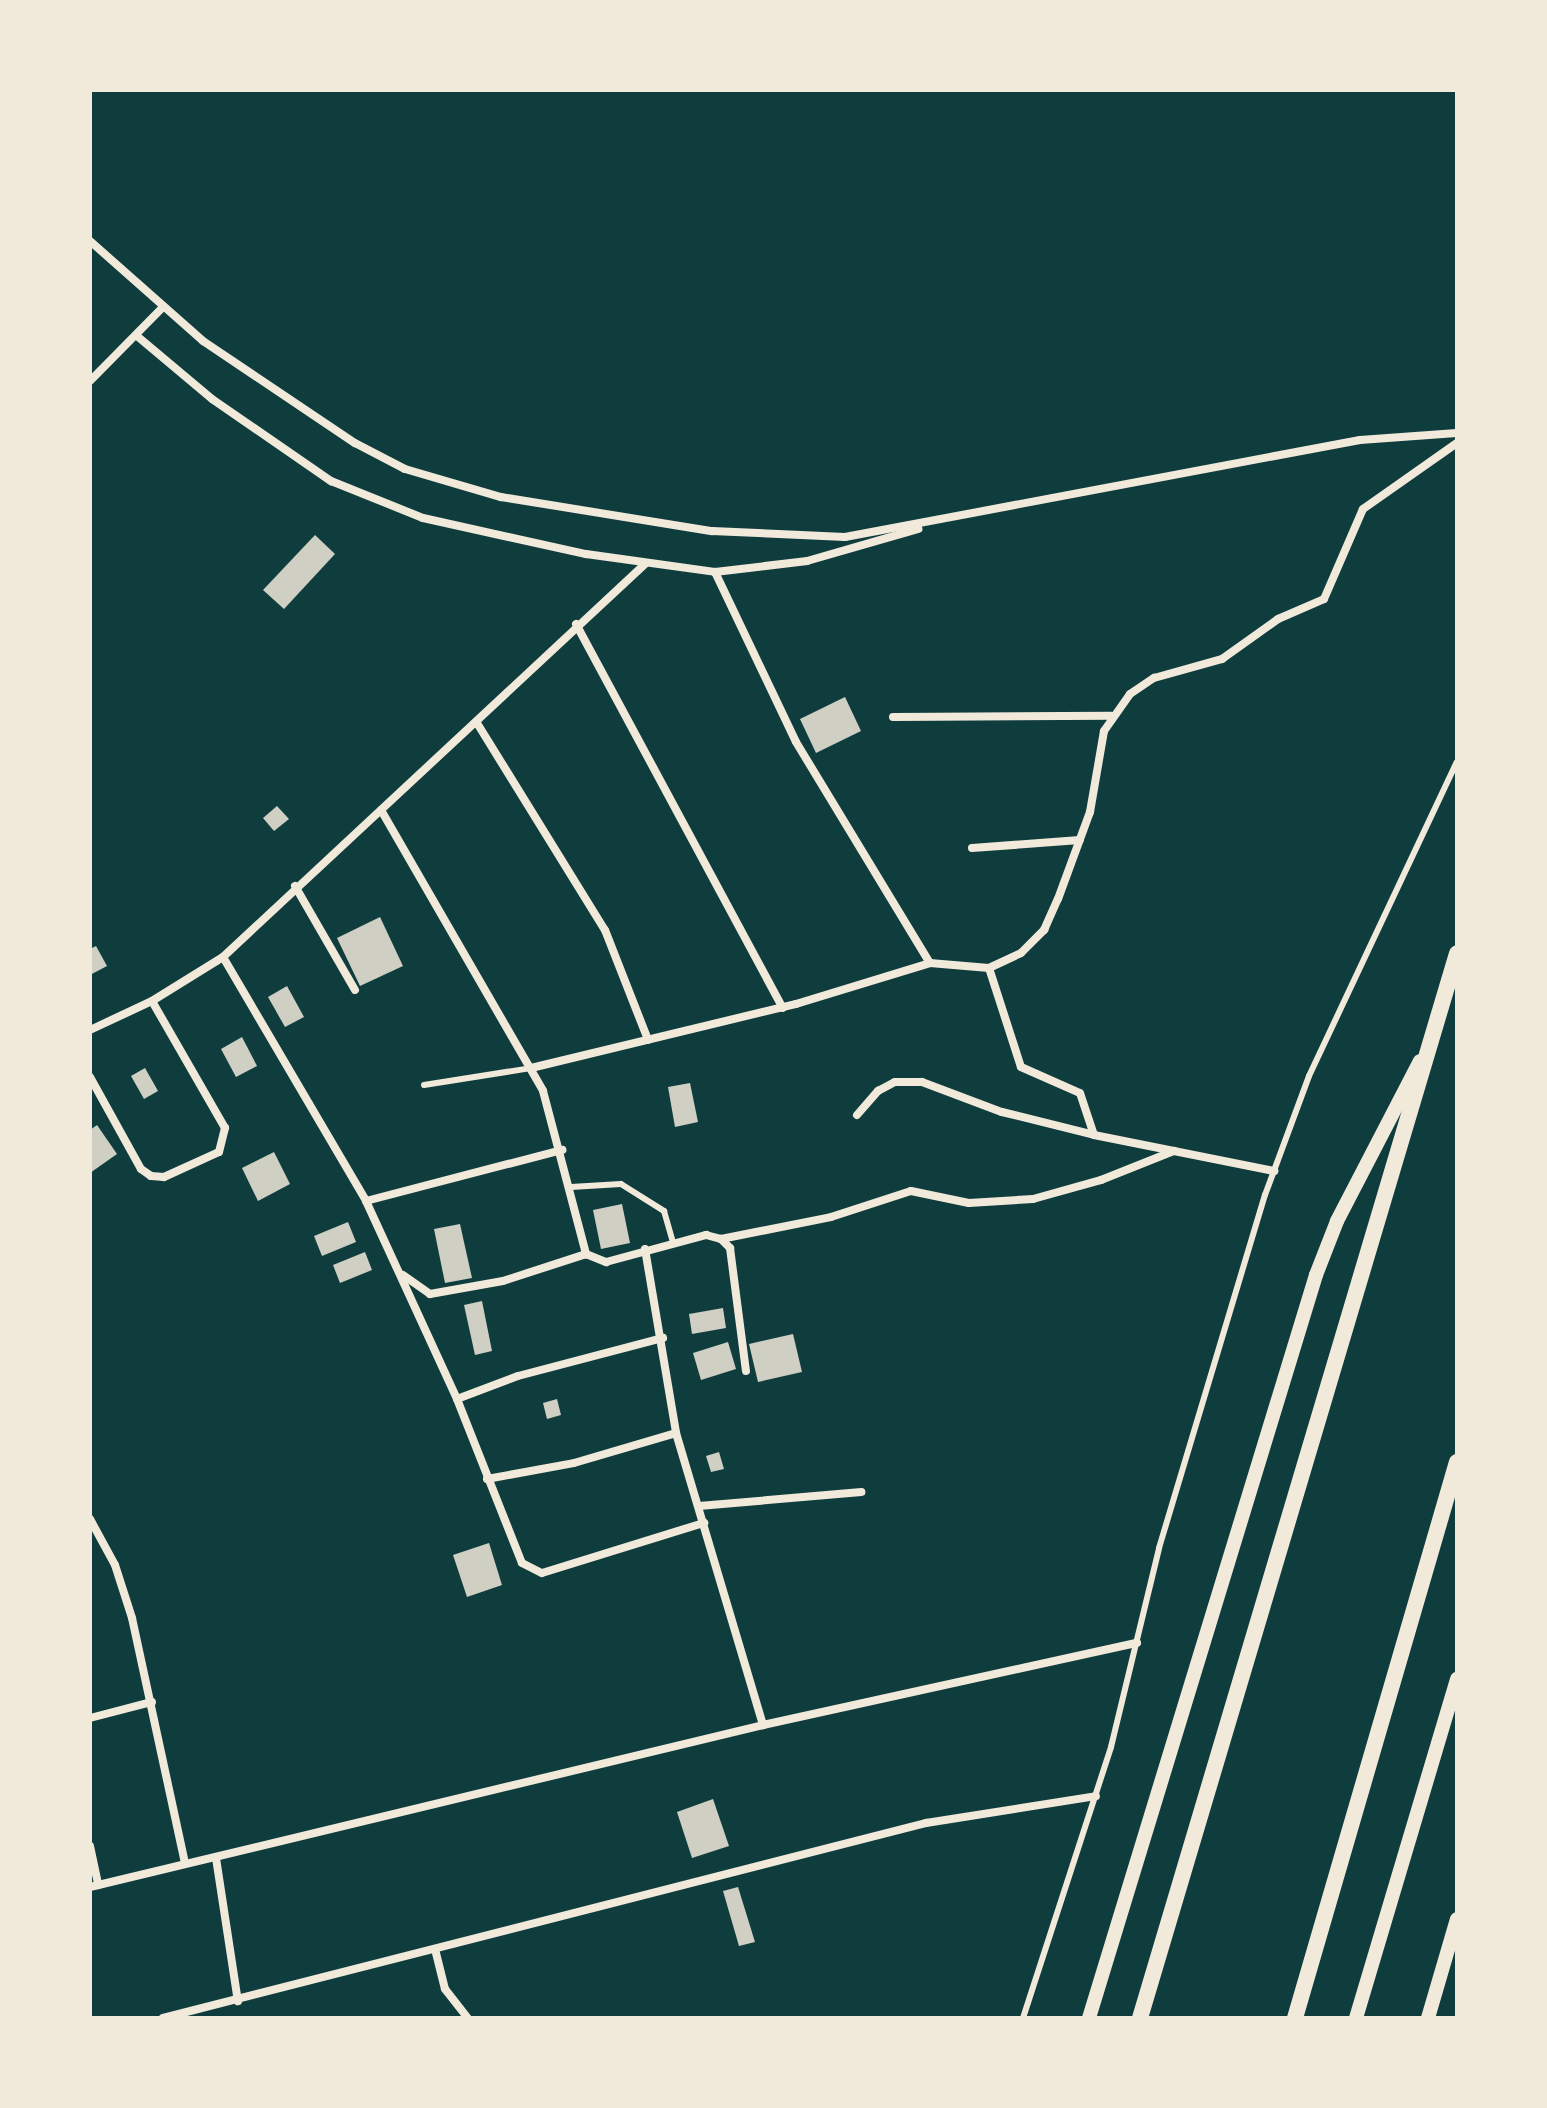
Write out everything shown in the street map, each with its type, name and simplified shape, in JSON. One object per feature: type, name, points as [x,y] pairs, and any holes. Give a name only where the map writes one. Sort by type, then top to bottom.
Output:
[{"type":"main road","points":[[1140,2018],[1457,953]]},
{"type":"main road","points":[[1295,2018],[1457,1462]]},
{"type":"street","points":[[90,241],[203,341],[355,443],[405,469],[455,486],[712,531],[815,538],[957,517],[1360,440],[1457,433]]},
{"type":"street","points":[[90,381],[163,307]]},
{"type":"street","points":[[137,336],[212,399],[331,481],[375,503],[423,518],[645,564],[715,572],[807,561],[957,517]]},
{"type":"street","points":[[531,1068],[783,1008],[930,963],[989,968],[1021,953],[1044,930],[1080,840],[1111,716],[1139,684],[1222,659],[1278,619],[1324,599],[1363,509],[1457,443]]},
{"type":"street","points":[[90,1030],[152,1001],[223,957],[295,886],[477,723],[576,624],[645,564]]},
{"type":"street","points":[[715,572],[796,742],[930,963]]},
{"type":"street","points":[[576,624],[783,1008]]},
{"type":"street","points":[[893,717],[1111,716]]},
{"type":"street","points":[[477,723],[605,930],[648,1040]]},
{"type":"street","points":[[381,810],[531,1068],[562,1150],[586,1254],[594,1261],[606,1262],[706,1235],[721,1239],[831,1217],[911,1191],[940,1193],[969,1203],[1033,1199],[1101,1180],[1174,1151]]},
{"type":"street","points":[[972,848],[1080,840]]},
{"type":"street","points":[[295,886],[355,990]]},
{"type":"street","points":[[223,957],[366,1201],[457,1399],[522,1563],[531,1571],[542,1573],[704,1523]]},
{"type":"street","points":[[989,968],[1021,1067],[1080,1093],[1094,1135]]},
{"type":"street","points":[[90,1077],[141,1169],[151,1176],[164,1177],[219,1152],[225,1128],[152,1001]]},
{"type":"street","points":[[1089,2018],[1316,1275],[1337,1221],[1432,1038]]},
{"type":"street","points":[[857,1115],[878,1091],[895,1082],[922,1082],[1002,1112],[1094,1135],[1274,1171]]},
{"type":"street","points":[[366,1201],[562,1150]]},
{"type":"street","points":[[721,1239],[730,1248],[746,1371]]},
{"type":"street","points":[[645,1249],[663,1338],[676,1433],[763,1725]]},
{"type":"street","points":[[400,1273],[430,1294],[503,1281],[586,1254]]},
{"type":"street","points":[[457,1399],[518,1376],[663,1338]]},
{"type":"street","points":[[487,1479],[574,1463],[676,1433]]},
{"type":"street","points":[[699,1506],[861,1492]]},
{"type":"street","points":[[90,1519],[115,1565],[152,1702],[185,1863]]},
{"type":"street","points":[[90,1846],[94,1886],[763,1725],[1137,1643]]},
{"type":"street","points":[[1356,2018],[1457,1679]]},
{"type":"street","points":[[90,1718],[152,1702]]},
{"type":"street","points":[[163,2018],[926,1823],[1096,1796]]},
{"type":"street","points":[[216,1858],[238,2001]]},
{"type":"street","points":[[1428,2018],[1457,1919]]},
{"type":"street","points":[[435,1949],[445,1989],[468,2018]]},
{"type":"lane","points":[[1023,2018],[1096,1796],[1200,1405],[1274,1171],[1309,1076],[1457,762]]},
{"type":"lane","points":[[424,1085],[531,1068]]},
{"type":"lane","points":[[571,1187],[621,1184],[664,1211],[673,1243]]},
{"type":"building","points":[[315,535],[335,554],[284,609],[263,590]]},
{"type":"building","points":[[845,697],[861,731],[816,753],[800,719]]},
{"type":"building","points":[[277,806],[289,819],[274,831],[263,818]]},
{"type":"building","points":[[380,917],[403,966],[360,986],[337,938]]},
{"type":"building","points":[[96,946],[107,966],[90,975],[90,949]]},
{"type":"building","points":[[287,986],[304,1017],[285,1027],[268,997]]},
{"type":"building","points":[[242,1037],[257,1066],[236,1077],[221,1049]]},
{"type":"building","points":[[145,1068],[158,1091],[144,1099],[131,1076]]},
{"type":"building","points":[[690,1083],[698,1122],[675,1127],[668,1087]]},
{"type":"building","points":[[97,1125],[117,1154],[90,1173],[90,1130]]},
{"type":"building","points":[[274,1152],[290,1184],[258,1201],[242,1168]]},
{"type":"building","points":[[622,1204],[630,1243],[601,1249],[593,1210]]},
{"type":"building","points":[[348,1222],[356,1242],[322,1256],[314,1236]]},
{"type":"building","points":[[460,1224],[472,1278],[445,1283],[434,1229]]},
{"type":"building","points":[[365,1252],[372,1270],[340,1283],[333,1265]]},
{"type":"building","points":[[482,1301],[492,1351],[475,1355],[464,1305]]},
{"type":"building","points":[[723,1308],[726,1328],[692,1334],[689,1314]]},
{"type":"building","points":[[793,1334],[802,1372],[758,1382],[749,1344]]},
{"type":"building","points":[[728,1342],[736,1369],[701,1380],[693,1353]]},
{"type":"building","points":[[557,1399],[561,1415],[547,1419],[543,1403]]},
{"type":"building","points":[[719,1452],[724,1469],[711,1472],[706,1456]]},
{"type":"building","points":[[489,1543],[502,1585],[467,1597],[453,1555]]},
{"type":"building","points":[[713,1799],[729,1846],[692,1858],[677,1812]]},
{"type":"building","points":[[738,1887],[755,1942],[739,1946],[723,1891]]}]
